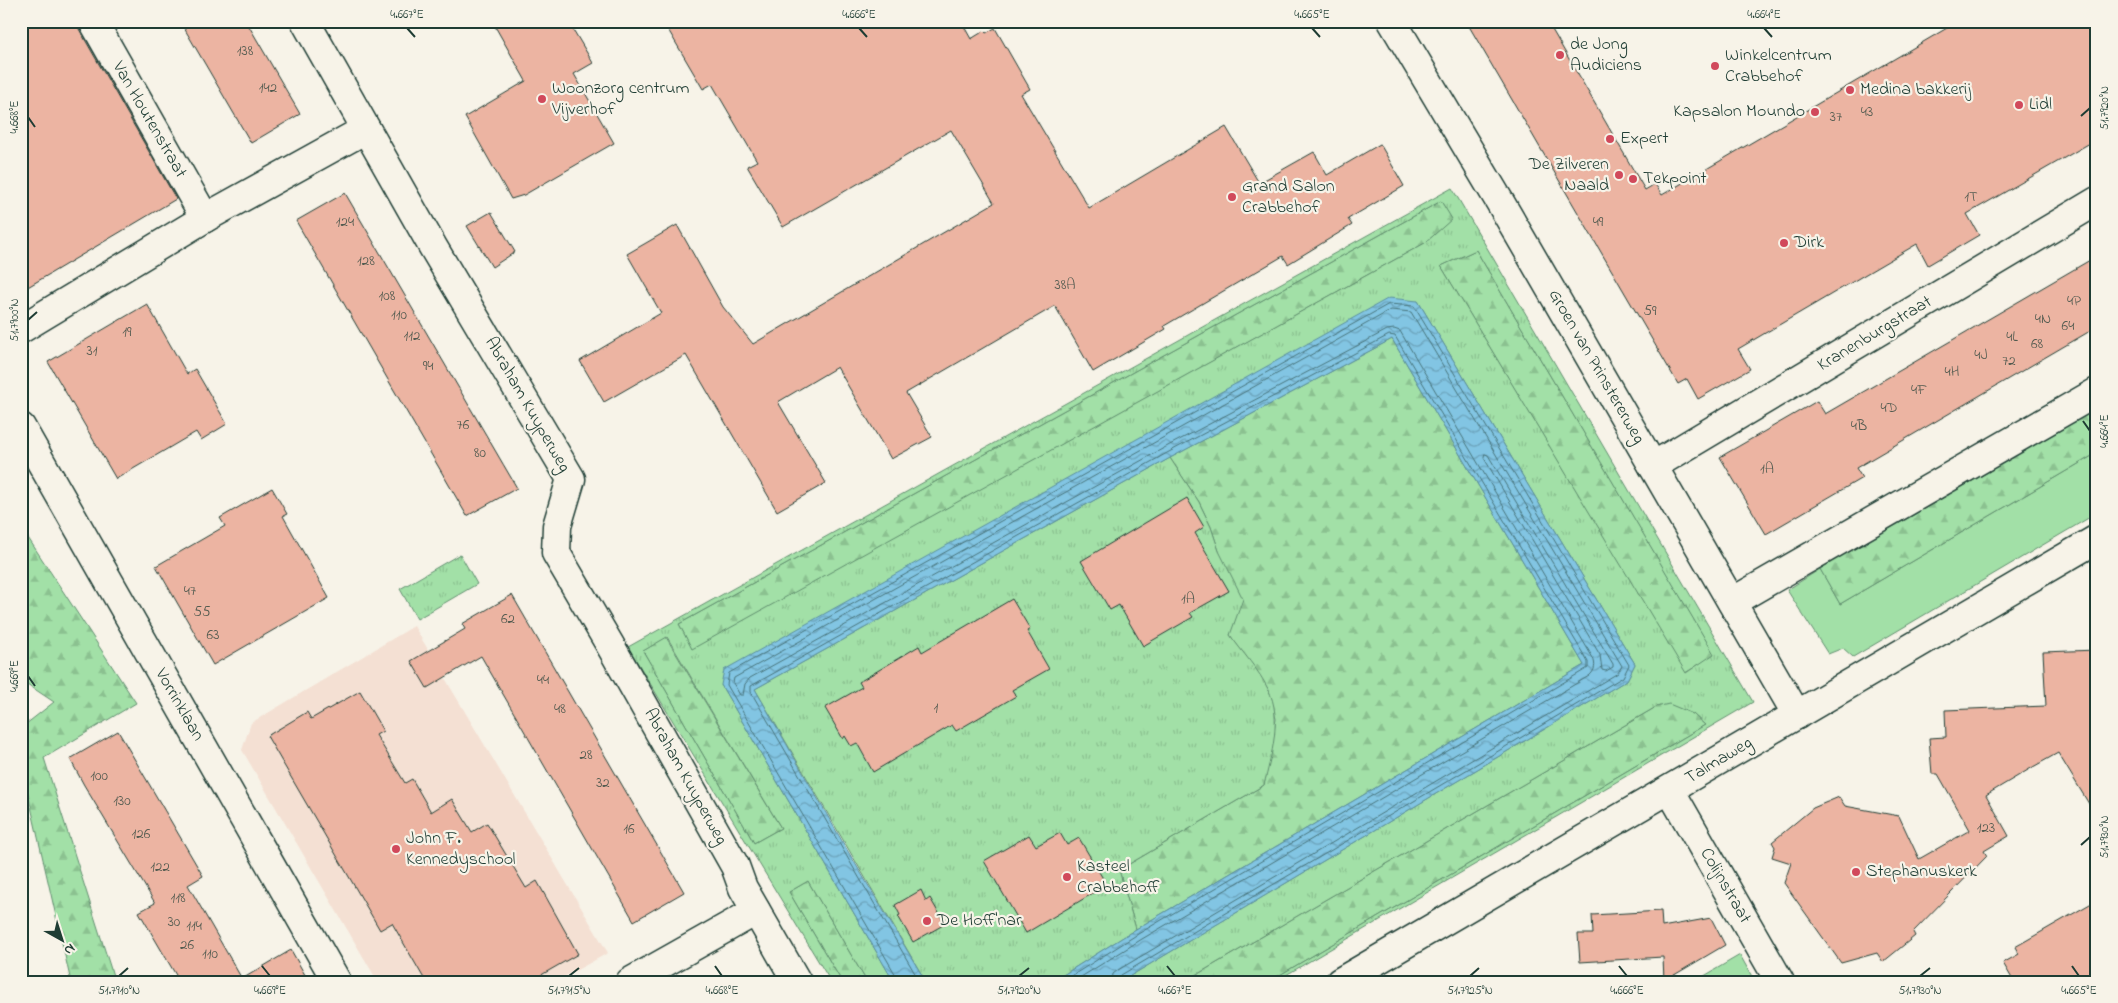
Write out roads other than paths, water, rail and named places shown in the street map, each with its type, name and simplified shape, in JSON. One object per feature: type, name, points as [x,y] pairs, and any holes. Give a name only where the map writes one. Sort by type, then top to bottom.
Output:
[{"type":"street","name":"Van Houtenstraat","points":[[94,21],[205,218]]},
{"type":"street","name":"Abraham Kuyperweg","points":[[305,21],[433,247],[571,479],[557,526],[556,553],[610,645],[730,858],[743,888],[798,982]]},
{"type":"street","name":"Groen van Prinstererweg","points":[[1392,21],[1505,210],[1797,715]]},
{"type":"street","points":[[21,329],[205,218],[366,129]]},
{"type":"street","name":"Kranenburgstraat","points":[[1653,466],[2097,202]]},
{"type":"street","points":[[1732,602],[2097,392]]},
{"type":"street","name":"Vorrinklaan","points":[[21,427],[337,982]]},
{"type":"street","name":"Talmaweg","points":[[1340,982],[2097,540]]},
{"type":"street","name":"Colijnstraat","points":[[1670,790],[1780,982]]},
{"type":"street","points":[[630,982],[756,911]]},
{"type":"water","points":[[1389,298],[1418,301],[1635,664],[1627,680],[1120,982],[1052,982],[1136,929],[1584,665],[1392,339],[1170,458],[755,689],[846,848],[926,982],[894,982],[721,685],[724,670]]},
{"type":"place","name":"de Jong Audiciens","points":[[1560,55]]},
{"type":"place","name":"Winkelcentrum Crabbehof","points":[[1715,66]]},
{"type":"place","name":"Medina bakkerij","points":[[1850,90]]},
{"type":"place","name":"Woonzorg centrum Vijverhof","points":[[542,99]]},
{"type":"place","name":"Lidl","points":[[2019,105]]},
{"type":"place","name":"Kapsalon Moundo","points":[[1815,112]]},
{"type":"place","name":"Expert","points":[[1610,139]]},
{"type":"place","name":"De Zilveren Naald","points":[[1619,175]]},
{"type":"place","name":"Tekpoint","points":[[1633,179]]},
{"type":"place","name":"Grand Salon Crabbehof","points":[[1232,197]]},
{"type":"place","name":"Dirk","points":[[1784,243]]},
{"type":"place","name":"John F. Kennedyschool","points":[[396,849]]},
{"type":"place","name":"Stephanuskerk","points":[[1856,872]]},
{"type":"place","name":"Kasteel Crabbehoff","points":[[1067,877]]},
{"type":"place","name":"De Hoff'nar","points":[[927,921]]}]
